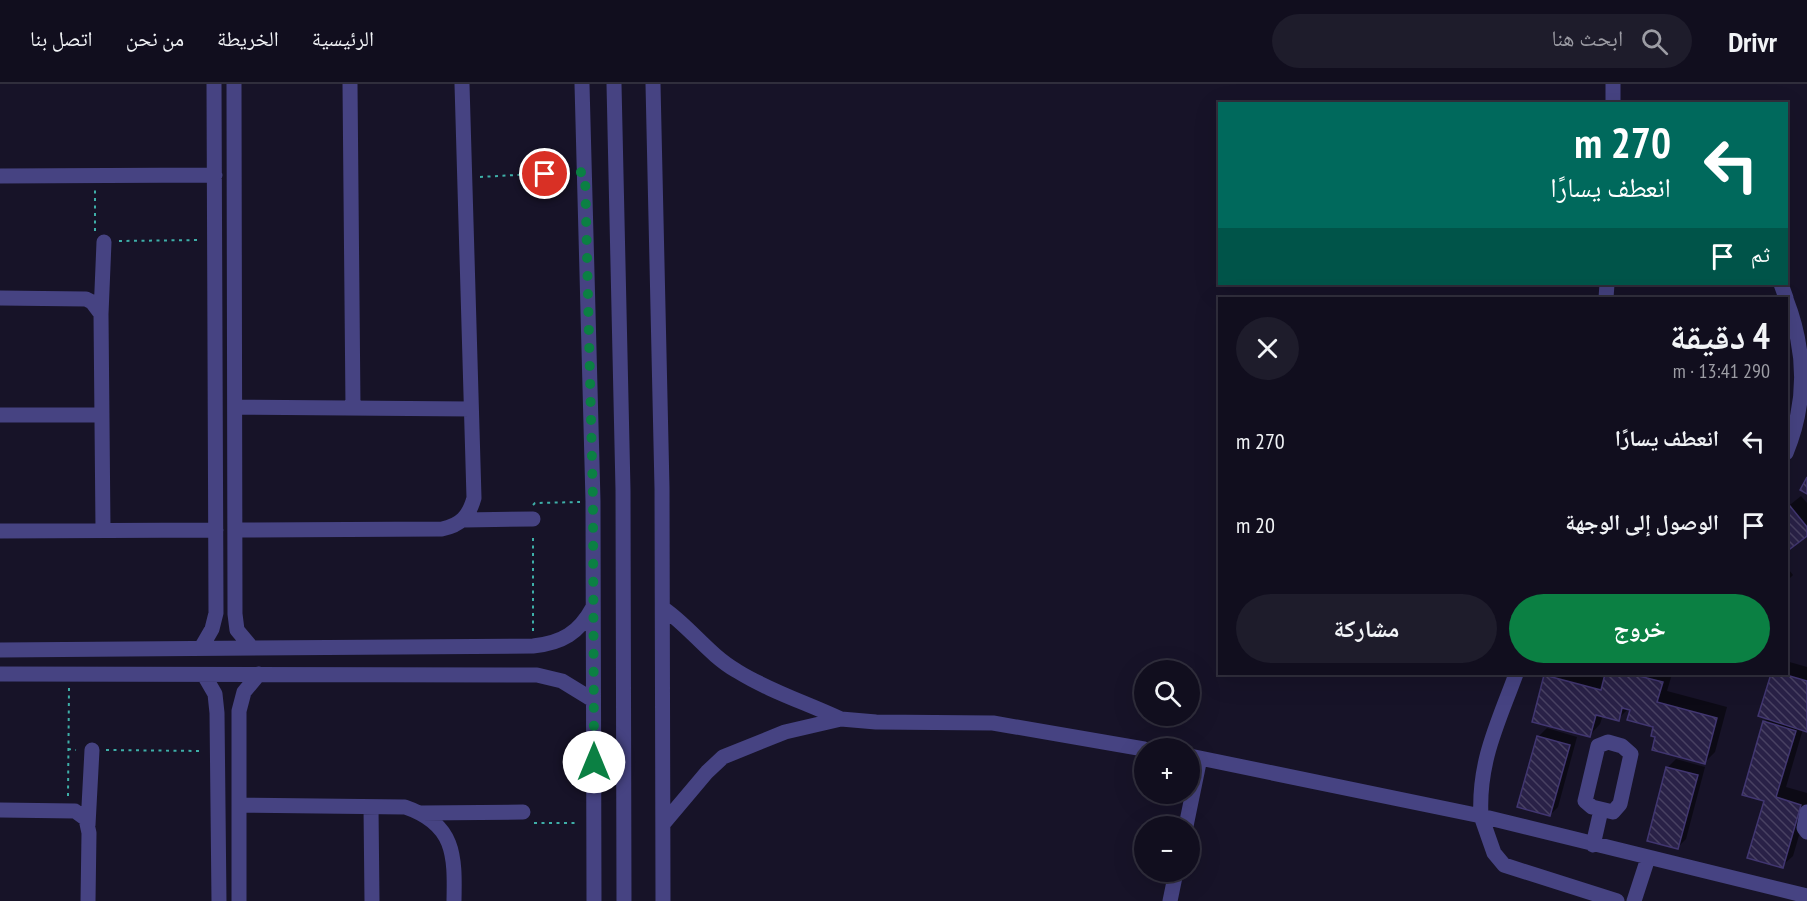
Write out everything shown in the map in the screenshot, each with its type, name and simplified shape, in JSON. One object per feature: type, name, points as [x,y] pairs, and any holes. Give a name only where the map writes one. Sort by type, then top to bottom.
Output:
[{"type":"street","points":[[201,648],[212,629],[216,613],[214,84]]},
{"type":"street","points":[[234,84],[235,614],[241,638],[252,648]]},
{"type":"street","points":[[350,84],[353,408]]},
{"type":"street","points":[[235,530],[442,529],[454,527],[464,520],[471,510],[474,498],[462,84]]},
{"type":"street","points":[[582,84],[593,501],[594,901]]},
{"type":"street","points":[[614,84],[623,490],[624,901]]},
{"type":"street","points":[[653,84],[663,609],[663,901]]},
{"type":"street","points":[[1612,84],[1613,102]]},
{"type":"street","points":[[0,176],[214,175]]},
{"type":"street","points":[[103,530],[100,314],[104,242]]},
{"type":"street","points":[[0,298],[86,299],[92,302],[100,314]]},
{"type":"street","points":[[1788,304],[1799,331],[1804,382],[1803,411],[1788,449]]},
{"type":"street","points":[[235,407],[471,409]]},
{"type":"street","points":[[0,415],[102,414]]},
{"type":"street","points":[[464,520],[533,519]]},
{"type":"street","points":[[0,531],[216,530]]},
{"type":"street","points":[[0,650],[533,646],[553,644],[566,638],[586,619],[593,607]]},
{"type":"street","points":[[663,609],[680,620],[715,655],[736,671],[841,719]]},
{"type":"street","points":[[216,613],[235,614]]},
{"type":"street","points":[[0,674],[537,675],[562,681],[593,700]]},
{"type":"street","points":[[239,901],[240,701],[244,692],[259,674]]},
{"type":"street","points":[[204,675],[211,685],[216,703],[219,901]]},
{"type":"street","points":[[1516,675],[1485,757],[1480,796],[1481,816],[1494,853],[1504,865],[1617,901]]},
{"type":"street","points":[[664,824],[707,772],[723,757],[785,732],[841,719],[876,722],[993,723],[1134,746]]},
{"type":"street","points":[[88,901],[88,825],[92,750]]},
{"type":"street","points":[[1200,758],[1481,816],[1593,845],[1807,895]]},
{"type":"street","points":[[239,805],[405,807],[421,813],[435,822],[452,850],[454,901]]},
{"type":"street","points":[[371,807],[372,901]]},
{"type":"street","points":[[0,810],[68,811],[81,814],[88,825]]},
{"type":"street","points":[[1593,845],[1601,810]]},
{"type":"street","points":[[421,813],[523,812]]},
{"type":"street","points":[[1807,812],[1804,828],[1807,832]]},
{"type":"street","points":[[1634,901],[1648,858]]},
{"type":"street","points":[[1170,901],[1174,882]]},
{"type":"path","points":[[465,177],[585,172]]},
{"type":"path","points":[[95,175],[95,238],[104,242],[215,240]]},
{"type":"path","points":[[533,646],[535,503],[593,501]]},
{"type":"path","points":[[68,811],[69,674]]},
{"type":"path","points":[[68,749],[217,751]]},
{"type":"path","points":[[523,812],[537,824],[594,823]]},
{"type":"building","points":[[1807,477],[1807,494],[1800,490]]},
{"type":"building","points":[[1790,506],[1807,527],[1807,536],[1788,550],[1788,508]]},
{"type":"building","points":[[1544,675],[1601,690],[1605,675],[1635,675],[1663,682],[1657,702],[1717,718],[1705,764],[1652,750],[1655,737],[1651,736],[1653,727],[1627,720],[1630,710],[1622,708],[1619,721],[1596,715],[1590,737],[1532,722]]},
{"type":"building","points":[[1771,675],[1786,675],[1807,681],[1807,732],[1758,716]]},
{"type":"building","points":[[1763,721],[1796,731],[1776,797],[1801,805],[1783,868],[1747,858],[1764,801],[1742,795]]},
{"type":"building","points":[[1537,736],[1570,745],[1550,816],[1517,807]]},
{"type":"building","points":[[1666,767],[1698,775],[1678,849],[1647,841]]},
{"type":"route","points":[[545,174],[585,172],[593,501],[594,762]]}]
